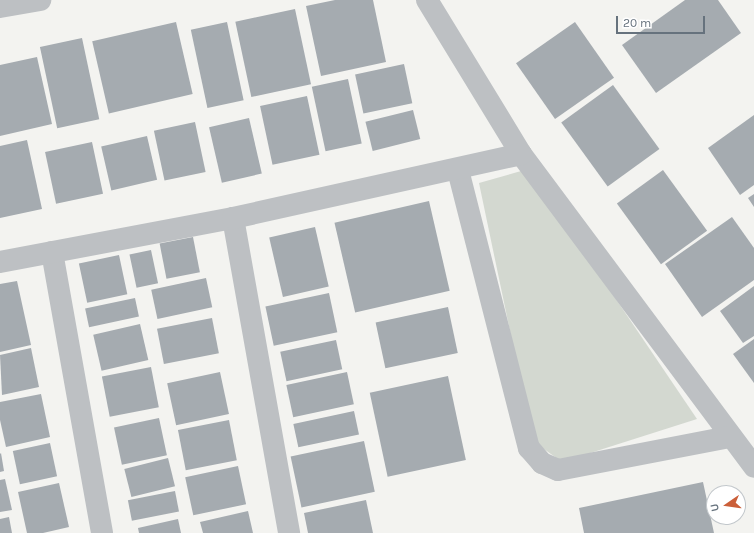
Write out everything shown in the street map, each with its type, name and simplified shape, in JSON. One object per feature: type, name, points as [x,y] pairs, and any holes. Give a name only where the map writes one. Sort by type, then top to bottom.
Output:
[{"type":"street","points":[[0,7],[40,0]]},
{"type":"street","points":[[427,0],[522,154],[754,467]]},
{"type":"street","points":[[0,262],[233,218],[458,170],[522,154]]},
{"type":"street","points":[[458,170],[529,448],[542,463],[558,470],[730,436]]},
{"type":"street","points":[[233,218],[289,533]]},
{"type":"street","points":[[52,252],[102,533]]},
{"type":"shaded area","points":[[528,169],[697,419],[562,462],[533,441],[479,183]]},
{"type":"building","points":[[335,0],[373,0],[386,62],[321,76],[306,6]]},
{"type":"building","points":[[685,0],[718,0],[741,33],[656,93],[622,45]]},
{"type":"building","points":[[295,9],[311,84],[251,97],[235,22]]},
{"type":"building","points":[[176,22],[193,94],[109,113],[92,41]]},
{"type":"building","points":[[227,22],[244,100],[207,108],[191,30]]},
{"type":"building","points":[[575,22],[614,78],[555,119],[516,63]]},
{"type":"building","points":[[82,38],[99,119],[57,128],[40,47]]},
{"type":"building","points":[[37,57],[52,124],[0,136],[0,65]]},
{"type":"building","points":[[404,64],[412,103],[363,114],[355,74]]},
{"type":"building","points":[[348,79],[362,144],[326,151],[312,87]]},
{"type":"building","points":[[613,85],[659,149],[608,187],[561,123]]},
{"type":"building","points":[[307,96],[319,155],[273,165],[260,106]]},
{"type":"building","points":[[413,110],[420,139],[373,151],[365,122]]},
{"type":"building","points":[[754,115],[754,185],[740,195],[708,148]]},
{"type":"building","points":[[249,118],[262,174],[222,183],[209,127]]},
{"type":"building","points":[[195,122],[206,172],[165,181],[154,131]]},
{"type":"building","points":[[147,136],[157,180],[111,190],[101,147]]},
{"type":"building","points":[[27,140],[42,209],[0,218],[0,146]]},
{"type":"building","points":[[92,142],[103,194],[56,204],[45,152]]},
{"type":"building","points":[[663,170],[707,231],[661,264],[617,204]]},
{"type":"building","points":[[754,194],[754,207],[748,198]]},
{"type":"building","points":[[429,201],[450,291],[355,312],[334,223]]},
{"type":"building","points":[[732,217],[754,248],[754,280],[702,317],[665,264]]},
{"type":"building","points":[[315,227],[329,286],[283,297],[269,238]]},
{"type":"building","points":[[193,237],[200,272],[166,279],[160,243]]},
{"type":"building","points":[[151,250],[158,283],[137,288],[129,255]]},
{"type":"building","points":[[119,255],[127,294],[87,303],[79,264]]},
{"type":"building","points":[[206,278],[212,307],[157,319],[151,290]]},
{"type":"building","points":[[17,281],[31,345],[0,352],[0,284]]},
{"type":"building","points":[[754,286],[754,336],[743,343],[720,311]]},
{"type":"building","points":[[329,293],[337,332],[274,346],[265,307]]},
{"type":"building","points":[[135,298],[139,317],[89,327],[85,309]]},
{"type":"building","points":[[448,307],[458,353],[385,368],[376,322]]},
{"type":"building","points":[[212,318],[219,353],[164,364],[157,329]]},
{"type":"building","points":[[140,324],[148,360],[102,371],[93,335]]},
{"type":"building","points":[[754,339],[754,383],[733,354]]},
{"type":"building","points":[[336,340],[342,369],[286,381],[280,352]]},
{"type":"building","points":[[31,348],[39,387],[2,395],[0,355]]},
{"type":"building","points":[[151,367],[159,407],[110,417],[102,377]]},
{"type":"building","points":[[220,372],[229,414],[176,425],[167,383]]},
{"type":"building","points":[[347,372],[354,404],[293,417],[286,385]]},
{"type":"building","points":[[448,376],[466,460],[388,477],[370,393]]},
{"type":"building","points":[[41,394],[50,437],[6,447],[0,420],[0,402]]},
{"type":"building","points":[[354,411],[359,434],[298,447],[293,424]]},
{"type":"building","points":[[159,418],[167,455],[122,465],[114,428]]},
{"type":"building","points":[[229,420],[237,460],[186,470],[178,430]]},
{"type":"building","points":[[364,441],[375,492],[301,507],[291,457]]},
{"type":"building","points":[[50,443],[57,476],[20,484],[13,451]]},
{"type":"building","points":[[1,453],[4,471],[0,472],[0,454]]},
{"type":"building","points":[[168,458],[175,486],[131,497],[124,469]]},
{"type":"building","points":[[238,466],[246,504],[193,515],[185,477]]},
{"type":"building","points":[[5,479],[12,510],[0,512],[0,480]]},
{"type":"building","points":[[703,482],[706,496],[706,525],[712,525],[714,533],[584,533],[579,508]]},
{"type":"building","points":[[59,483],[69,527],[43,533],[27,533],[18,492]]},
{"type":"building","points":[[175,491],[179,512],[132,521],[128,500]]},
{"type":"building","points":[[366,500],[373,533],[308,533],[304,513]]},
{"type":"building","points":[[248,511],[253,533],[203,533],[200,522]]},
{"type":"building","points":[[9,517],[12,533],[0,533],[0,519]]},
{"type":"building","points":[[178,519],[181,533],[139,533],[138,528]]}]
